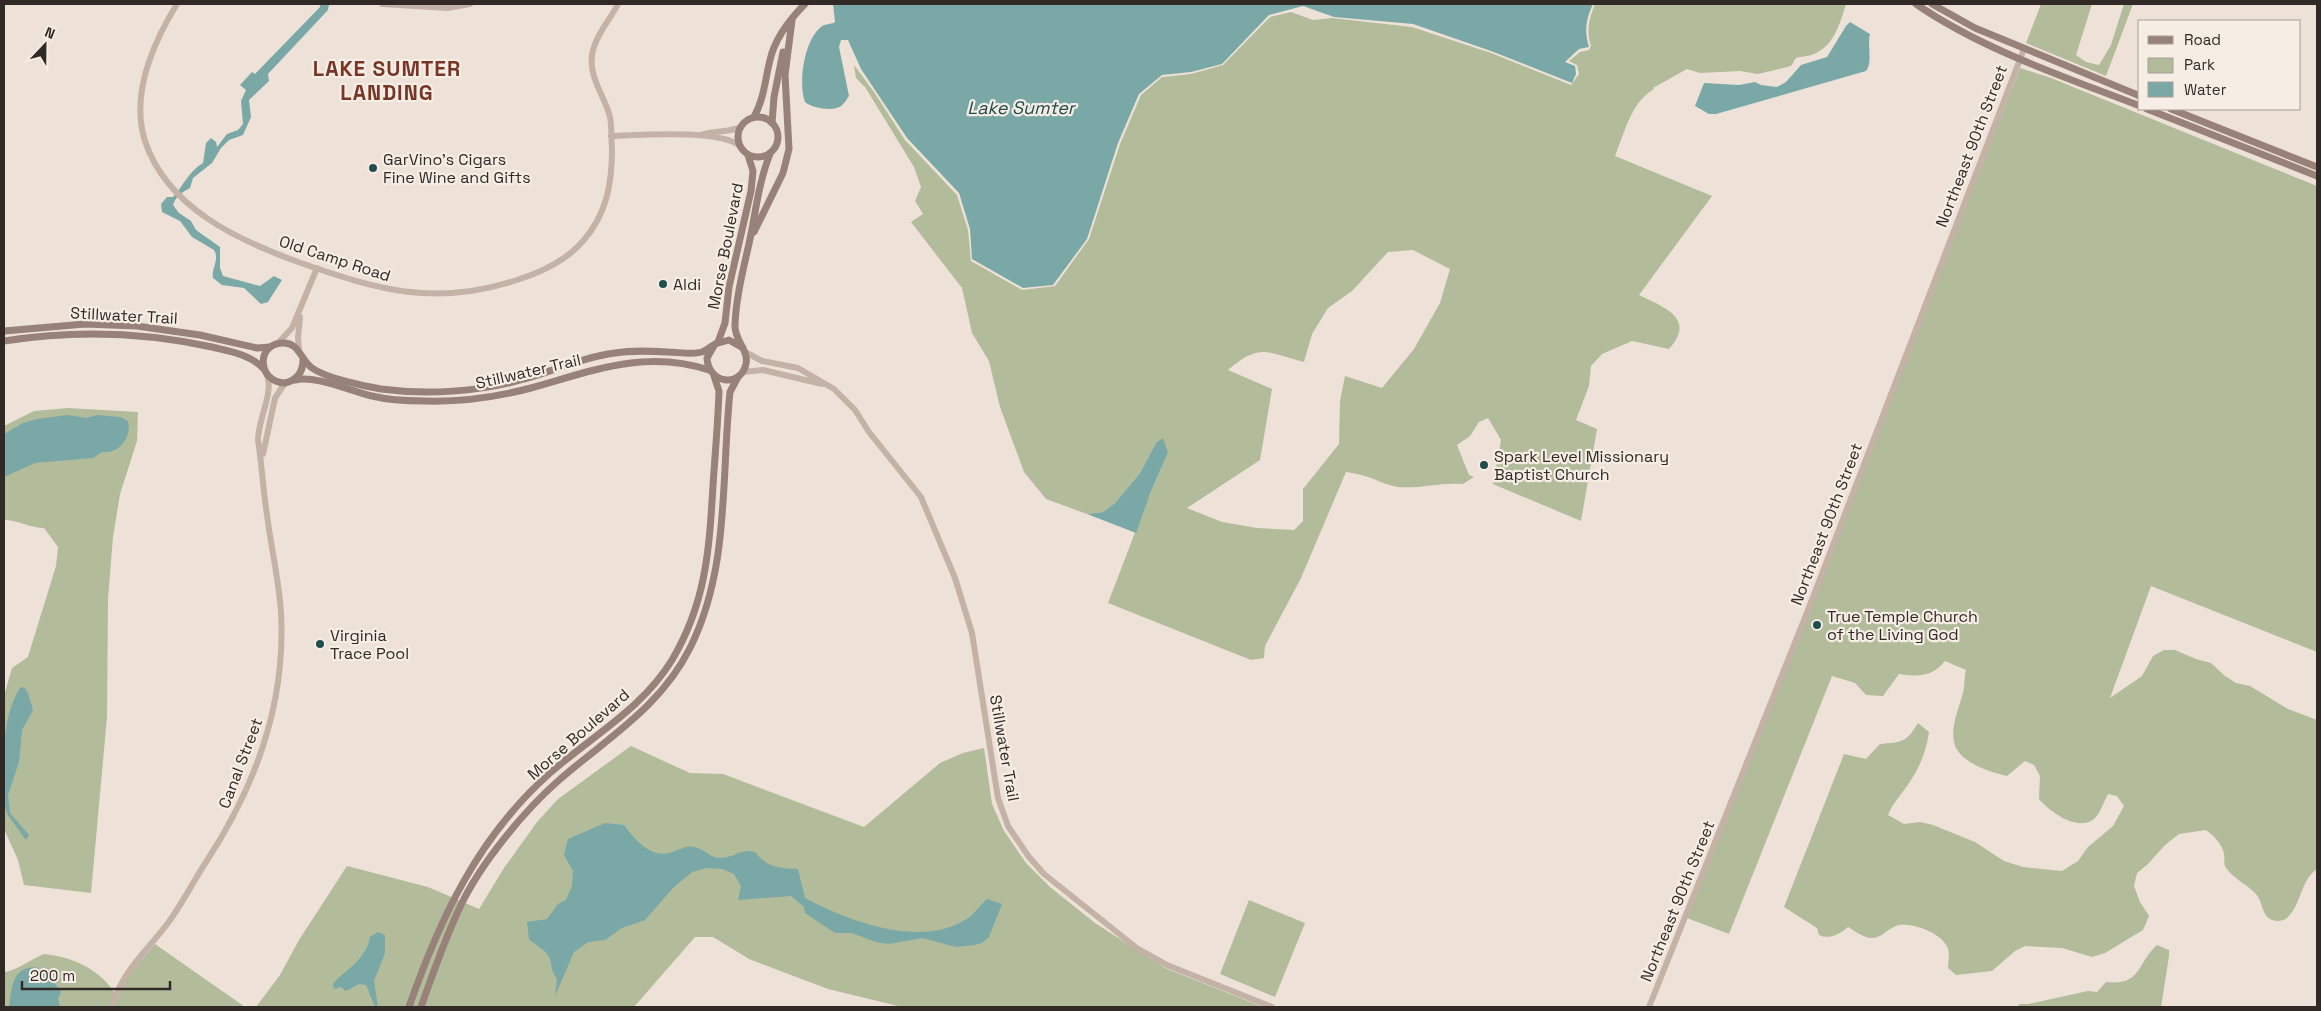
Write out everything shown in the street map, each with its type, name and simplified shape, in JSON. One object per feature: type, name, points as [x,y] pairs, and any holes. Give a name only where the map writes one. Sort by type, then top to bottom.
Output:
[{"type":"main road","name":"Morse Boulevard","points":[[754,117],[763,98],[770,58],[783,29],[805,4]]},
{"type":"main road","points":[[1916,4],[1972,36],[2020,58],[2138,105]]},
{"type":"main road","points":[[1932,4],[1975,28],[2138,95]]},
{"type":"main road","name":"Morse Boulevard","points":[[772,123],[774,96],[792,20]]},
{"type":"main road","name":"Morse Boulevard","points":[[749,243],[783,173],[789,149],[785,75],[788,36]]},
{"type":"main road","points":[[2150,110],[2317,176]]},
{"type":"main road","points":[[2174,110],[2317,169]]},
{"type":"main road","points":[[754,117],[762,117],[772,123],[778,133],[779,141],[770,154],[763,157],[748,155],[740,146],[738,134],[741,127],[754,117]]},
{"type":"main road","points":[[2214,135],[2233,139],[2282,159],[2289,156]]},
{"type":"main road","name":"Morse Boulevard","points":[[744,350],[737,338],[735,319],[762,174],[770,154]]},
{"type":"main road","name":"Morse Boulevard","points":[[715,344],[725,323],[730,287],[751,191],[753,171],[748,155]]},
{"type":"main road","points":[[2294,167],[2305,166],[2317,169]]},
{"type":"main road","name":"Stillwater Trail","points":[[4,331],[66,325],[117,325],[182,331],[257,348],[271,347]]},
{"type":"main road","name":"Stillwater Trail","points":[[4,341],[69,334],[139,336],[189,342],[241,354],[257,362],[265,372]]},
{"type":"main road","points":[[734,342],[744,350],[747,359],[740,374],[726,380],[712,373],[707,358],[715,344],[734,342]]},
{"type":"main road","points":[[278,343],[289,344],[299,350],[303,360],[302,371],[294,380],[285,383],[275,382],[265,372],[264,357],[271,347],[278,343]]},
{"type":"main road","name":"Stillwater Trail","points":[[303,360],[312,368],[323,373],[380,388],[436,391],[485,387],[523,380],[594,356],[616,352],[644,350],[701,353],[715,344]]},
{"type":"main road","name":"Stillwater Trail","points":[[294,380],[311,379],[374,397],[426,401],[480,398],[528,389],[610,365],[640,360],[681,362],[712,373]]},
{"type":"main road","name":"Morse Boulevard","points":[[410,1007],[445,917],[460,885],[486,846],[549,774],[622,718],[650,688],[671,661],[688,627],[703,589],[709,554],[719,391],[712,373]]},
{"type":"main road","name":"Morse Boulevard","points":[[421,1007],[437,961],[462,904],[490,860],[522,817],[558,781],[641,714],[668,684],[690,648],[708,606],[718,563],[730,392],[740,374]]},
{"type":"street","name":"Old Camp Road","points":[[177,4],[154,48],[142,86],[140,100],[144,139],[159,169],[174,189],[208,219],[232,234],[273,253],[346,279],[391,290],[438,294],[484,290],[552,266],[582,243],[602,213],[609,192],[610,118],[595,78],[592,57],[597,40],[618,4]]},
{"type":"street","points":[[382,4],[447,8],[470,4]]},
{"type":"street","name":"Northeast 90th Street","points":[[1649,1007],[1811,601],[2024,49]]},
{"type":"street","points":[[611,136],[701,135],[708,132],[724,132],[741,127]]},
{"type":"street","points":[[701,135],[708,138],[725,138],[740,146]]},
{"type":"street","points":[[278,343],[292,328],[302,308],[317,268]]},
{"type":"street","points":[[299,350],[298,328],[302,308]]},
{"type":"street","name":"Stillwater Trail","points":[[744,350],[762,361],[798,368],[834,389],[847,401],[869,432],[912,485],[931,516],[955,578],[972,633],[995,786],[1005,819],[1018,842],[1044,874],[1138,949],[1167,965],[1272,1007]]},
{"type":"street","name":"Stillwater Trail","points":[[740,374],[755,369],[775,372],[834,389]]},
{"type":"street","name":"Canal Street","points":[[112,1007],[124,976],[169,921],[233,819],[250,786],[268,733],[278,689],[282,634],[279,592],[266,509],[258,440],[260,423],[269,389],[265,372]]},
{"type":"street","name":"Canal Street","points":[[262,463],[268,424],[275,398],[285,383]]},
{"type":"street","points":[[260,423],[268,424]]},
{"type":"green space","points":[[1595,4],[1846,4],[1831,41],[1819,52],[1796,58],[1791,66],[1758,74],[1740,71],[1700,73],[1687,69],[1653,88],[1634,110],[1615,156],[1712,196],[1639,295],[1658,304],[1674,315],[1680,329],[1677,338],[1669,349],[1632,341],[1602,354],[1591,366],[1589,386],[1576,420],[1597,429],[1581,521],[1493,484],[1501,440],[1488,418],[1479,422],[1470,436],[1457,445],[1469,475],[1474,477],[1463,484],[1398,487],[1363,475],[1346,472],[1301,578],[1265,646],[1264,658],[1251,660],[1108,603],[1151,491],[1168,453],[1156,443],[1140,473],[1115,503],[1103,512],[1087,514],[1046,499],[1024,472],[1000,407],[989,361],[972,333],[962,288],[911,222],[923,214],[915,201],[921,187],[914,167],[865,87],[856,78],[854,65],[905,140],[957,195],[968,230],[971,261],[1022,290],[1055,286],[1089,239],[1120,144],[1141,95],[1162,77],[1191,74],[1223,65],[1270,17],[1291,12],[1313,20],[1332,18],[1412,27],[1491,53],[1571,85],[1579,74],[1577,65],[1569,61],[1580,52],[1589,50],[1591,46],[1588,30]],"holes":[[[1413,250],[1450,269],[1440,303],[1414,349],[1382,388],[1345,376],[1340,401],[1339,444],[1303,489],[1303,521],[1294,530],[1257,528],[1222,522],[1187,508],[1260,460],[1272,389],[1228,370],[1248,356],[1264,352],[1304,362],[1312,334],[1328,308],[1352,291],[1388,252]]]},
{"type":"green space","points":[[2041,4],[2092,4],[2076,55],[2086,62],[2099,65],[2111,45],[2124,4],[2133,4],[2106,76],[2026,43]]},
{"type":"green space","points":[[2020,68],[2051,78],[2317,186],[2317,652],[2151,586],[2110,698],[2142,676],[2153,656],[2164,650],[2175,650],[2211,663],[2236,683],[2250,686],[2288,709],[2317,720],[2317,869],[2307,880],[2293,911],[2288,917],[2280,921],[2272,920],[2265,914],[2255,893],[2226,868],[2223,849],[2212,835],[2206,830],[2179,834],[2137,873],[2134,886],[2140,902],[2149,916],[2143,930],[2105,953],[2092,957],[2062,948],[2025,946],[2015,951],[1992,971],[1956,975],[1948,968],[1949,953],[1945,943],[1934,934],[1920,927],[1895,926],[1876,938],[1862,936],[1848,927],[1834,936],[1819,935],[1817,928],[1784,907],[1844,754],[1866,759],[1880,744],[1899,742],[1907,738],[1918,723],[1929,732],[1924,754],[1915,773],[1888,815],[1904,824],[1920,822],[1933,825],[1975,842],[2004,861],[2023,867],[2062,871],[2078,861],[2088,847],[2113,826],[2124,806],[2117,796],[2108,794],[2094,819],[2080,823],[2072,822],[2064,819],[2039,799],[2040,776],[2034,765],[2025,761],[2007,776],[1983,769],[1961,755],[1953,736],[1954,725],[1963,693],[1966,670],[1945,661],[1935,670],[1924,675],[1899,674],[1883,696],[1866,695],[1855,683],[1832,676],[1729,934],[1687,918]]},
{"type":"green space","points":[[68,408],[138,412],[137,441],[120,494],[113,537],[108,599],[107,717],[91,893],[24,885],[18,860],[4,829],[4,696],[12,668],[28,657],[56,566],[58,547],[44,528],[4,520],[4,426],[34,411]]},
{"type":"green space","points":[[631,746],[690,773],[723,774],[864,827],[940,763],[963,753],[984,748],[992,804],[1004,831],[1026,863],[1050,887],[1095,923],[1165,968],[1263,1007],[902,1007],[828,989],[749,959],[713,937],[695,937],[634,1007],[256,1007],[280,975],[299,940],[347,866],[428,887],[479,909],[504,868],[537,822],[558,799]]},
{"type":"green space","points":[[1249,900],[1305,923],[1275,997],[1220,974]]},
{"type":"green space","points":[[155,944],[245,1007],[114,1007],[127,977]]},
{"type":"green space","points":[[2157,945],[2169,950],[2161,1007],[2016,1007],[2020,1004],[2028,1004],[2088,991],[2097,992],[2106,982],[2126,981],[2137,972]]},
{"type":"green space","points":[[44,954],[74,961],[84,965],[100,976],[114,992],[110,1007],[4,1007],[4,972]]},
{"type":"water","points":[[320,4],[329,4],[328,10],[268,74],[269,81],[249,100],[251,117],[243,135],[229,140],[221,148],[212,163],[193,178],[190,188],[176,199],[173,205],[179,213],[191,221],[196,230],[220,247],[220,268],[223,276],[260,286],[274,276],[282,280],[268,302],[261,304],[244,288],[222,285],[213,278],[216,261],[214,250],[192,237],[180,221],[162,212],[161,204],[167,197],[173,197],[190,175],[203,163],[206,143],[211,138],[216,142],[217,147],[227,134],[238,130],[243,124],[241,101],[246,90],[240,85],[252,72],[255,74],[320,7]]},
{"type":"water","name":"Lake Sumter","points":[[833,4],[1593,4],[1586,25],[1589,47],[1579,49],[1565,62],[1575,66],[1576,74],[1572,83],[1491,51],[1413,24],[1334,17],[1303,6],[1269,15],[1222,64],[1191,72],[1162,75],[1139,94],[1118,143],[1087,239],[1053,285],[1023,288],[972,259],[970,229],[959,193],[907,138],[861,69],[848,40],[841,40],[839,47],[849,96],[841,106],[833,109],[817,107],[805,102],[802,85],[807,52],[815,33],[824,25],[835,22]]},
{"type":"water","points":[[1850,22],[1870,34],[1870,59],[1866,71],[1716,114],[1709,114],[1695,106],[1704,83],[1739,85],[1755,82],[1761,85],[1777,87],[1786,82],[1801,65],[1827,57]]},
{"type":"water","points":[[68,415],[86,418],[97,415],[120,417],[128,421],[129,427],[126,439],[119,448],[102,452],[93,458],[35,463],[4,477],[4,434],[23,423],[37,419]]},
{"type":"water","points":[[1163,438],[1168,453],[1151,491],[1136,533],[1087,514],[1103,512],[1115,503],[1140,473],[1156,443]]},
{"type":"water","points":[[24,687],[28,693],[33,710],[22,730],[19,762],[8,795],[10,813],[29,835],[26,840],[7,814],[4,803],[4,743],[6,728],[14,701],[20,688]]},
{"type":"water","points":[[605,823],[624,825],[646,848],[659,853],[667,853],[689,846],[698,848],[718,858],[746,851],[755,852],[770,865],[780,868],[798,869],[805,898],[842,915],[884,928],[927,932],[947,928],[968,918],[987,899],[1002,904],[989,937],[982,943],[956,947],[922,938],[889,944],[876,942],[852,933],[835,933],[805,913],[804,907],[791,896],[738,900],[741,886],[734,874],[722,869],[706,868],[692,872],[673,888],[645,920],[622,928],[605,940],[588,942],[574,952],[555,996],[557,979],[550,959],[543,950],[529,939],[527,922],[547,919],[558,904],[566,900],[572,886],[573,871],[564,855],[568,839]]},
{"type":"water","points":[[378,932],[385,935],[385,953],[374,981],[378,1007],[375,1007],[366,985],[359,984],[346,991],[341,987],[334,989],[333,984],[360,958],[368,945],[370,937]]},
{"type":"water","points":[[35,967],[52,980],[61,992],[58,999],[60,1007],[9,1007],[12,986],[17,975],[27,968]]},
{"type":"place","name":"GarVino's Cigars Fine Wine and Gifts","points":[[373,168]]},
{"type":"place","name":"Aldi","points":[[663,284]]},
{"type":"place","name":"Spark Level Missionary Baptist Church","points":[[1484,465]]},
{"type":"place","name":"True Temple Church of the Living God","points":[[1817,625]]},
{"type":"place","name":"Virginia Trace Pool","points":[[320,644]]},
{"type":"district","name":"LAKE SUMTER LANDING","points":[[387,81]]}]
